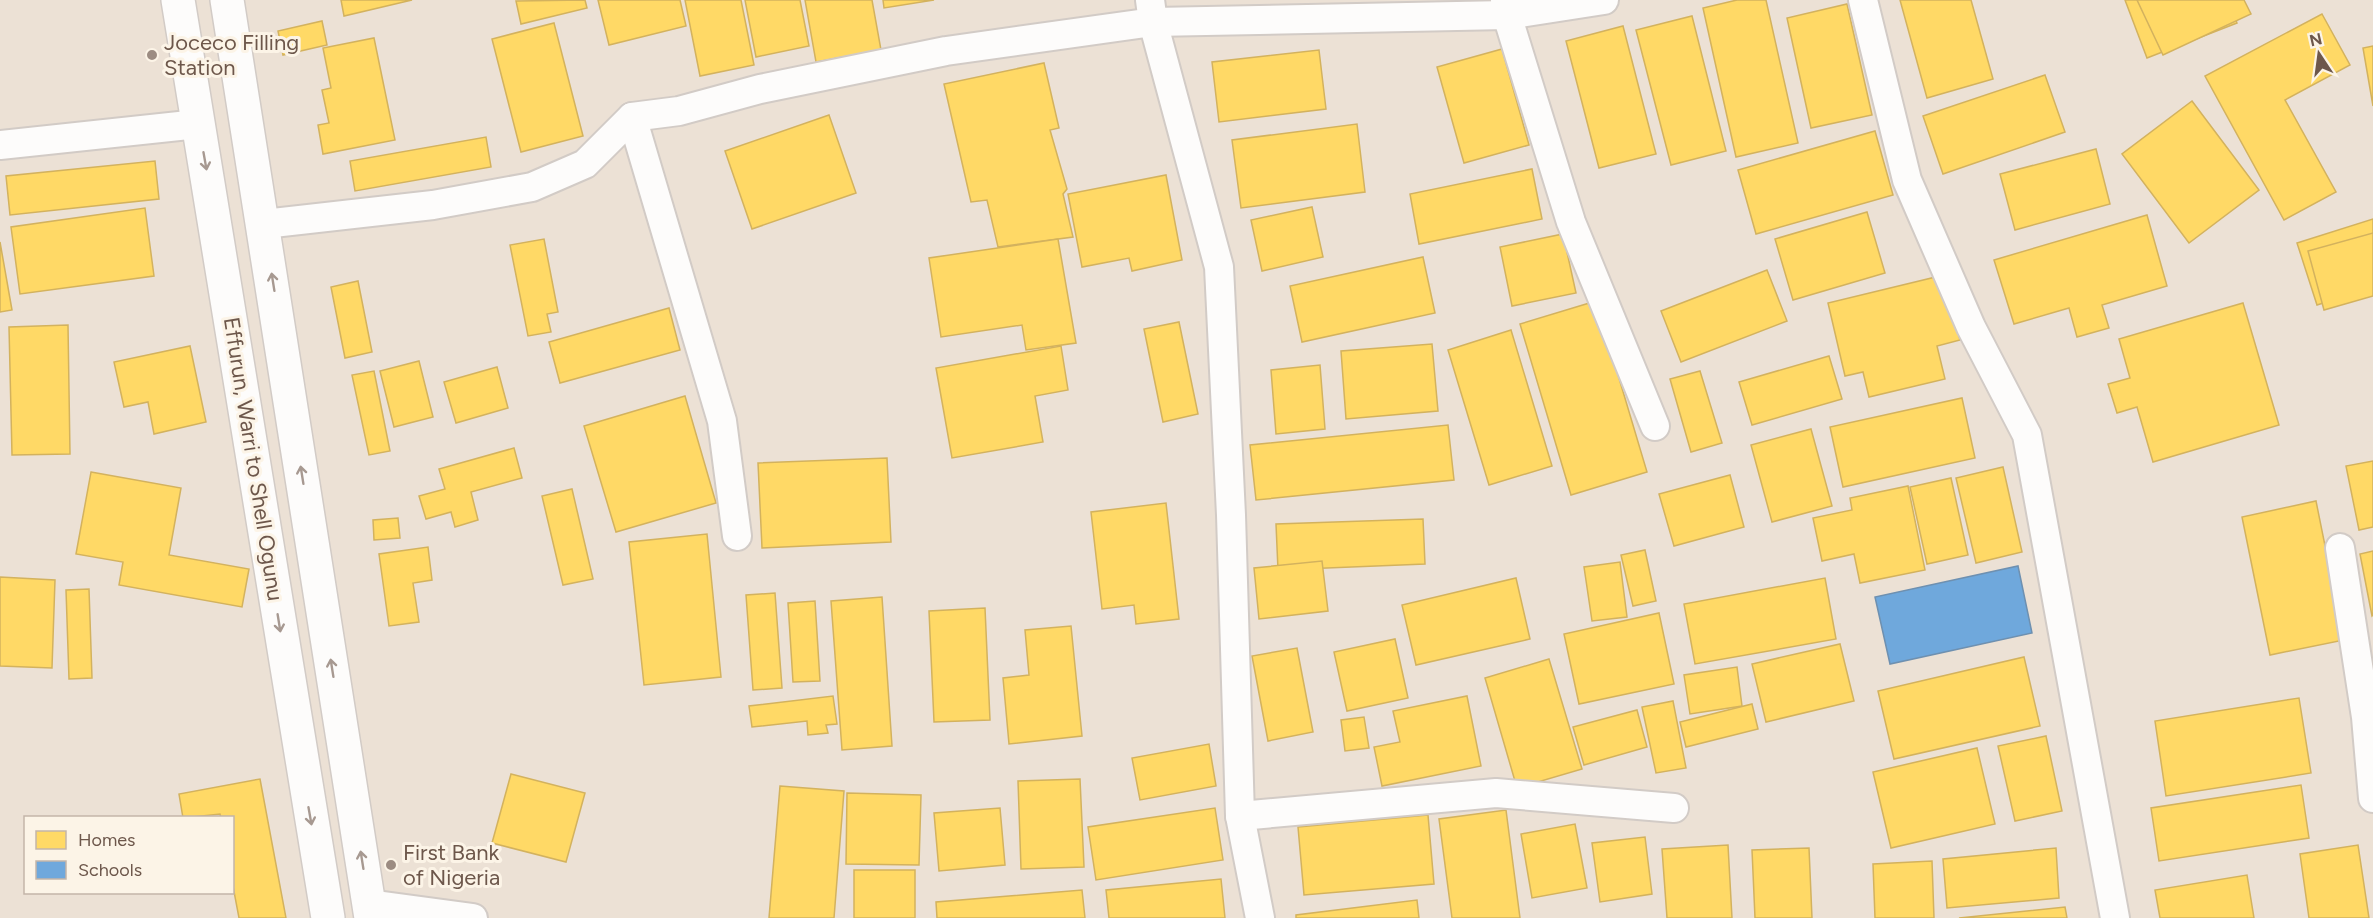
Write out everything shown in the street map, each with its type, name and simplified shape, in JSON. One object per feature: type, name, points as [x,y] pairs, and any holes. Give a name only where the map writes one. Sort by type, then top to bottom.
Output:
[{"type":"street","name":"Effurun, Warri to Shell Ogunu","points":[[178,0],[222,254],[303,776],[328,918]]},
{"type":"street","name":"Effurun, Warri to Shell Ogunu","points":[[227,0],[264,224],[370,911]]},
{"type":"street","points":[[264,224],[433,206],[532,187],[585,164],[632,117],[680,111],[760,89],[1151,11],[1506,8],[1604,0]]},
{"type":"street","points":[[1863,0],[1907,180],[1971,327],[2027,435],[2115,918]]},
{"type":"street","points":[[1506,8],[1571,222],[1655,426]]},
{"type":"street","points":[[1151,11],[1219,267],[1231,515],[1240,816],[1260,918]]},
{"type":"street","points":[[632,117],[722,421],[737,536]]},
{"type":"street","points":[[0,145],[198,124]]},
{"type":"street","points":[[2340,548],[2366,717],[2373,798]]},
{"type":"street","points":[[1240,816],[1497,793],[1674,808]]},
{"type":"street","points":[[370,911],[473,918]]},
{"type":"shaded area","points":[[0,0],[2373,0],[2373,918],[0,918]]},
{"type":"building: Homes","points":[[341,0],[412,0],[344,16]]},
{"type":"building: Homes","points":[[585,0],[587,8],[521,24],[516,1]]},
{"type":"building: Homes","points":[[598,0],[680,0],[686,26],[609,45]]},
{"type":"building: Homes","points":[[685,0],[741,0],[754,65],[700,76]]},
{"type":"building: Homes","points":[[745,0],[800,0],[809,46],[756,57]]},
{"type":"building: Homes","points":[[805,0],[872,0],[881,50],[816,62]]},
{"type":"building: Homes","points":[[883,0],[934,0],[884,8]]},
{"type":"building: Homes","points":[[1737,0],[1766,0],[1798,143],[1736,157],[1703,8]]},
{"type":"building: Homes","points":[[1900,0],[1971,0],[1993,79],[1927,98]]},
{"type":"building: Homes","points":[[2125,0],[2228,0],[2237,23],[2147,58]]},
{"type":"building: Homes","points":[[2137,0],[2244,0],[2251,14],[2163,55]]},
{"type":"building: Homes","points":[[1847,4],[1872,115],[1811,128],[1787,18]]},
{"type":"building: Homes","points":[[2322,14],[2350,65],[2285,100],[2336,192],[2284,220],[2205,76]]},
{"type":"building: Homes","points":[[1692,16],[1726,151],[1671,165],[1636,30]]},
{"type":"building: Homes","points":[[322,21],[327,45],[283,55],[278,31]]},
{"type":"building: Homes","points":[[554,23],[583,136],[521,152],[492,39]]},
{"type":"building: Homes","points":[[1623,26],[1656,154],[1599,168],[1566,41]]},
{"type":"building: Homes","points":[[374,38],[395,140],[323,154],[318,125],[329,123],[322,90],[331,88],[323,48]]},
{"type":"building: Homes","points":[[2373,46],[2373,106],[2363,48]]},
{"type":"building: Homes","points":[[1502,49],[1529,145],[1464,163],[1437,67]]},
{"type":"building: Homes","points":[[1319,50],[1326,109],[1219,122],[1212,62]]},
{"type":"building: Homes","points":[[1044,63],[1059,128],[1050,130],[1067,189],[1063,194],[1073,237],[998,247],[987,200],[971,202],[944,84]]},
{"type":"building: Homes","points":[[2045,75],[2065,132],[1943,174],[1923,116]]},
{"type":"building: Homes","points":[[2192,101],[2259,190],[2189,243],[2122,154]]},
{"type":"building: Homes","points":[[829,115],[856,193],[752,229],[725,151]]},
{"type":"building: Homes","points":[[1357,124],[1365,192],[1241,208],[1232,140]]},
{"type":"building: Homes","points":[[1875,131],[1893,195],[1756,234],[1738,170]]},
{"type":"building: Homes","points":[[486,137],[491,167],[355,191],[350,161]]},
{"type":"building: Homes","points":[[2096,149],[2110,204],[2015,230],[2000,174]]},
{"type":"building: Homes","points":[[155,161],[159,199],[10,215],[6,176]]},
{"type":"building: Homes","points":[[1532,169],[1542,219],[1419,244],[1410,194]]},
{"type":"building: Homes","points":[[1166,175],[1182,260],[1132,271],[1129,258],[1082,267],[1068,194]]},
{"type":"building: Homes","points":[[1312,207],[1323,257],[1262,271],[1251,220]]},
{"type":"building: Homes","points":[[145,208],[154,276],[20,294],[11,227]]},
{"type":"building: Homes","points":[[1867,212],[1885,273],[1793,300],[1775,239]]},
{"type":"building: Homes","points":[[2147,215],[2167,286],[2102,305],[2109,328],[2077,337],[2069,308],[2014,324],[1994,260]]},
{"type":"building: Homes","points":[[2373,219],[2373,287],[2317,305],[2297,243]]},
{"type":"building: Homes","points":[[2373,233],[2373,296],[2324,310],[2308,251]]},
{"type":"building: Homes","points":[[1563,234],[1576,293],[1512,306],[1500,247]]},
{"type":"building: Homes","points":[[544,239],[558,312],[547,314],[551,332],[528,336],[510,245]]},
{"type":"building: Homes","points":[[1058,239],[1076,343],[1026,350],[1022,325],[941,337],[929,258]]},
{"type":"building: Homes","points":[[0,242],[12,310],[0,312]]},
{"type":"building: Homes","points":[[1423,257],[1435,313],[1302,342],[1290,286]]},
{"type":"building: Homes","points":[[1767,270],[1787,321],[1681,362],[1661,311]]},
{"type":"building: Homes","points":[[1944,275],[1960,340],[1937,346],[1945,379],[1869,397],[1863,372],[1845,376],[1828,303]]},
{"type":"building: Homes","points":[[358,281],[372,352],[345,358],[331,287]]},
{"type":"building: Homes","points":[[1596,301],[1647,472],[1571,495],[1520,324]]},
{"type":"building: Homes","points":[[2243,303],[2279,425],[2153,462],[2137,407],[2117,413],[2108,384],[2130,378],[2119,339]]},
{"type":"building: Homes","points":[[669,308],[680,350],[560,383],[549,342]]},
{"type":"building: Homes","points":[[1179,322],[1198,414],[1163,422],[1144,329]]},
{"type":"building: Homes","points":[[68,325],[70,454],[12,455],[9,327]]},
{"type":"building: Homes","points":[[1511,330],[1552,466],[1489,485],[1448,350]]},
{"type":"building: Homes","points":[[1432,344],[1438,411],[1346,419],[1341,351]]},
{"type":"building: Homes","points":[[190,346],[206,422],[154,434],[148,402],[124,407],[114,362]]},
{"type":"building: Homes","points":[[1061,346],[1068,390],[1035,396],[1043,442],[952,458],[936,368]]},
{"type":"building: Homes","points":[[1829,356],[1842,399],[1752,425],[1739,382]]},
{"type":"building: Homes","points":[[419,361],[433,417],[394,427],[380,371]]},
{"type":"building: Homes","points":[[1320,365],[1325,429],[1276,434],[1271,370]]},
{"type":"building: Homes","points":[[497,367],[508,408],[456,423],[444,382]]},
{"type":"building: Homes","points":[[374,371],[390,451],[369,455],[352,375]]},
{"type":"building: Homes","points":[[1700,371],[1722,443],[1691,452],[1670,379]]},
{"type":"building: Homes","points":[[685,396],[716,503],[616,532],[584,426]]},
{"type":"building: Homes","points":[[1962,398],[1975,458],[1843,487],[1830,427]]},
{"type":"building: Homes","points":[[1448,425],[1454,480],[1256,500],[1250,445]]},
{"type":"building: Homes","points":[[1811,429],[1832,506],[1772,522],[1751,445]]},
{"type":"building: Homes","points":[[514,448],[522,478],[471,492],[478,520],[455,527],[451,512],[426,519],[419,496],[445,489],[439,469]]},
{"type":"building: Homes","points":[[887,458],[891,542],[762,548],[758,463]]},
{"type":"building: Homes","points":[[2373,461],[2373,527],[2359,530],[2346,466]]},
{"type":"building: Homes","points":[[2003,467],[2022,552],[1976,563],[1956,478]]},
{"type":"building: Homes","points":[[91,472],[181,488],[169,555],[249,569],[242,607],[119,585],[123,562],[76,554]]},
{"type":"building: Homes","points":[[1730,475],[1744,527],[1674,546],[1659,494]]},
{"type":"building: Homes","points":[[1951,478],[1968,555],[1927,564],[1910,487]]},
{"type":"building: Homes","points":[[1908,486],[1925,570],[1860,583],[1854,554],[1822,561],[1813,518],[1852,510],[1850,498]]},
{"type":"building: Homes","points":[[572,489],[593,579],[563,585],[542,496]]},
{"type":"building: Homes","points":[[2316,501],[2344,640],[2270,655],[2242,517]]},
{"type":"building: Homes","points":[[1166,503],[1179,619],[1136,624],[1134,605],[1102,609],[1091,512]]},
{"type":"building: Homes","points":[[398,518],[400,538],[374,540],[373,520]]},
{"type":"building: Homes","points":[[1423,519],[1425,564],[1278,570],[1276,524]]},
{"type":"building: Homes","points":[[707,534],[721,677],[644,685],[629,542]]},
{"type":"building: Homes","points":[[428,547],[432,580],[413,583],[419,622],[389,626],[379,554]]},
{"type":"building: Homes","points":[[1645,550],[1656,601],[1633,606],[1621,555]]},
{"type":"building: Homes","points":[[2373,551],[2373,615],[2372,616],[2360,554]]},
{"type":"building: Homes","points":[[1322,561],[1328,611],[1259,619],[1254,568]]},
{"type":"building: Homes","points":[[1620,562],[1627,617],[1592,621],[1584,567]]},
{"type":"building: Homes","points":[[0,577],[55,580],[52,668],[0,666]]},
{"type":"building: Homes","points":[[1516,578],[1530,639],[1416,665],[1402,605]]},
{"type":"building: Homes","points":[[1825,578],[1836,639],[1695,664],[1684,604]]},
{"type":"building: Homes","points":[[89,589],[92,678],[69,679],[66,590]]},
{"type":"building: Homes","points":[[775,593],[782,688],[753,690],[746,595]]},
{"type":"building: Homes","points":[[882,597],[892,746],[842,750],[831,601]]},
{"type":"building: Homes","points":[[815,601],[820,681],[793,682],[788,603]]},
{"type":"building: Homes","points":[[985,608],[990,720],[934,722],[929,611]]},
{"type":"building: Homes","points":[[1659,613],[1674,684],[1579,704],[1564,634]]},
{"type":"building: Homes","points":[[1071,626],[1082,736],[1009,744],[1003,678],[1029,675],[1025,630]]},
{"type":"building: Homes","points":[[1395,639],[1408,698],[1347,711],[1334,652]]},
{"type":"building: Homes","points":[[1840,644],[1854,701],[1766,722],[1752,664]]},
{"type":"building: Homes","points":[[1297,648],[1313,732],[1268,741],[1252,656]]},
{"type":"building: Homes","points":[[2024,657],[2040,726],[1894,759],[1878,691]]},
{"type":"building: Homes","points":[[1549,659],[1582,769],[1517,788],[1485,678]]},
{"type":"building: Homes","points":[[1737,667],[1742,706],[1690,714],[1684,675]]},
{"type":"building: Homes","points":[[833,696],[837,724],[826,725],[828,733],[808,735],[807,721],[752,727],[749,706]]},
{"type":"building: Homes","points":[[1467,696],[1481,766],[1382,786],[1374,747],[1400,742],[1393,711]]},
{"type":"building: Homes","points":[[2299,698],[2311,773],[2166,796],[2155,721]]},
{"type":"building: Homes","points":[[1673,701],[1686,768],[1656,773],[1642,707]]},
{"type":"building: Homes","points":[[1752,704],[1758,729],[1686,747],[1680,722]]},
{"type":"building: Homes","points":[[1637,710],[1647,747],[1584,765],[1573,727]]},
{"type":"building: Homes","points":[[1364,717],[1369,748],[1345,751],[1341,720]]},
{"type":"building: Homes","points":[[2046,736],[2062,811],[2015,821],[1998,746]]},
{"type":"building: Homes","points":[[1209,744],[1216,786],[1140,800],[1132,758]]},
{"type":"building: Homes","points":[[1977,748],[1995,824],[1891,848],[1873,772]]},
{"type":"building: Homes","points":[[511,774],[585,793],[566,862],[492,843]]},
{"type":"building: Homes","points":[[260,779],[286,918],[239,918],[234,892],[234,816],[220,816],[220,814],[183,816],[179,794]]},
{"type":"building: Homes","points":[[1080,779],[1084,867],[1021,869],[1018,781]]},
{"type":"building: Homes","points":[[2301,785],[2309,838],[2159,861],[2151,808]]},
{"type":"building: Homes","points":[[780,786],[844,791],[834,918],[769,918]]},
{"type":"building: Homes","points":[[847,793],[921,795],[919,865],[846,864]]},
{"type":"building: Homes","points":[[1000,808],[1005,865],[939,871],[934,813]]},
{"type":"building: Homes","points":[[1215,808],[1223,860],[1096,880],[1088,827]]},
{"type":"building: Homes","points":[[1506,810],[1520,918],[1452,918],[1439,819]]},
{"type":"building: Homes","points":[[1428,815],[1434,884],[1304,895],[1298,827]]},
{"type":"building: Homes","points":[[1575,824],[1587,888],[1532,898],[1521,834]]},
{"type":"building: Homes","points":[[1645,837],[1652,894],[1600,902],[1592,843]]},
{"type":"building: Homes","points":[[1728,845],[1732,918],[1667,918],[1662,849]]},
{"type":"building: Homes","points":[[2358,845],[2369,918],[2309,918],[2300,854]]},
{"type":"building: Homes","points":[[1809,848],[1812,918],[1755,918],[1752,850]]},
{"type":"building: Homes","points":[[2056,848],[2059,898],[1947,908],[1943,859]]},
{"type":"building: Homes","points":[[1932,861],[1934,918],[1875,918],[1873,864]]},
{"type":"building: Homes","points":[[854,870],[915,870],[915,918],[854,918]]},
{"type":"building: Homes","points":[[2247,875],[2254,918],[2160,918],[2155,890]]},
{"type":"building: Homes","points":[[1221,879],[1225,918],[1109,918],[1106,890]]},
{"type":"building: Homes","points":[[1082,890],[1085,918],[937,918],[936,902]]},
{"type":"building: Homes","points":[[1417,900],[1419,918],[1296,918],[1296,915]]},
{"type":"building: Homes","points":[[2065,907],[2067,918],[1959,918]]},
{"type":"building: Schools","points":[[2018,566],[2032,633],[1890,664],[1875,597]]},
{"type":"place","name":"Joceco Filling Station","points":[[152,55]]},
{"type":"place","name":"First Bank of Nigeria","points":[[391,865]]}]
